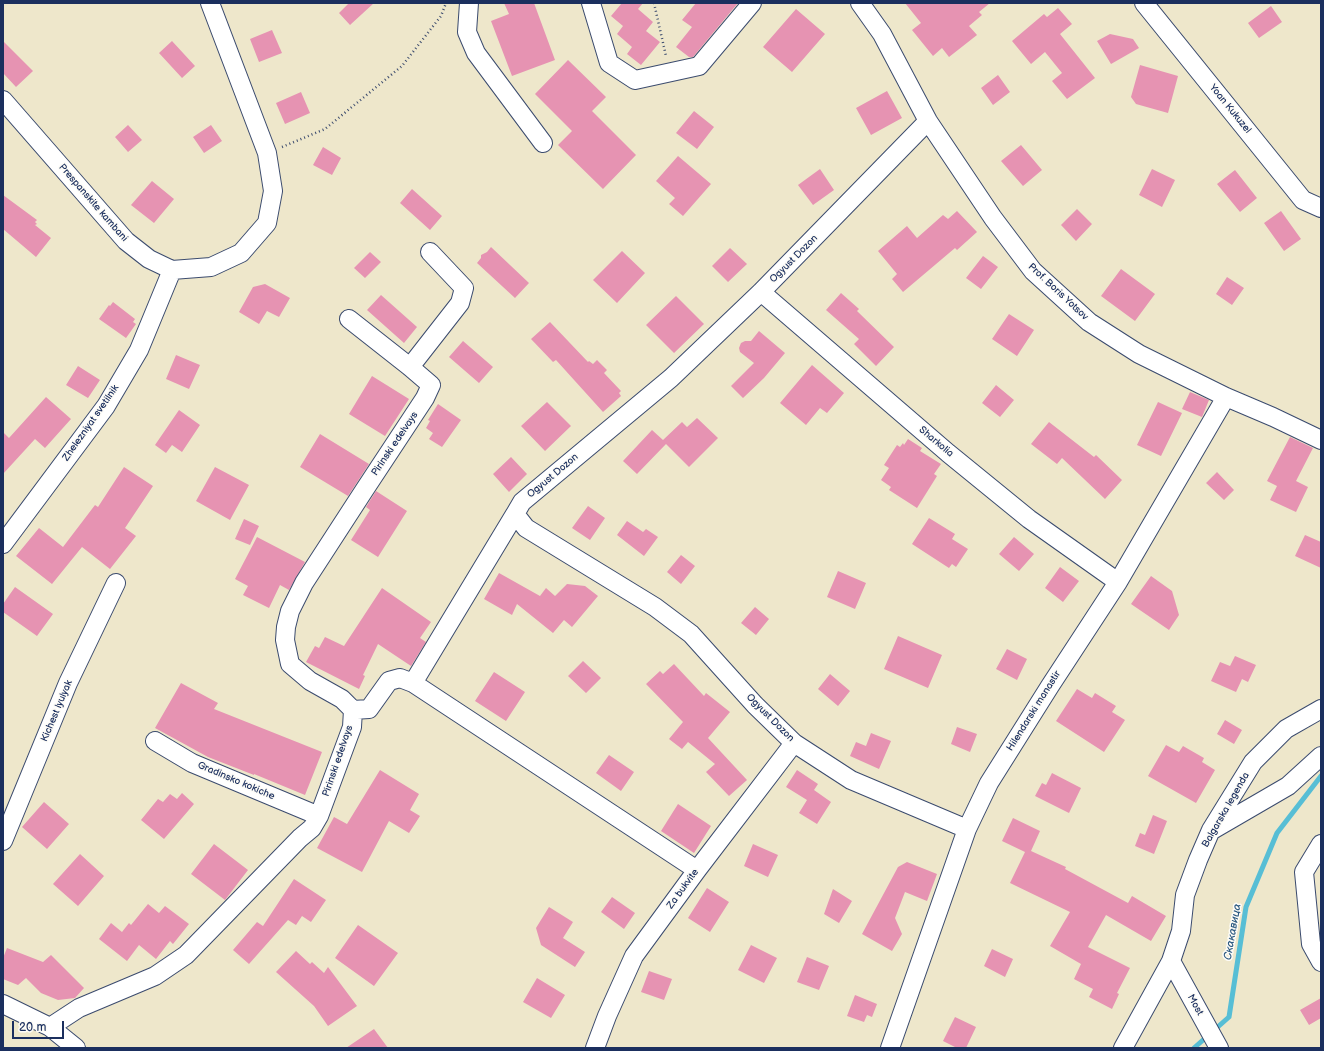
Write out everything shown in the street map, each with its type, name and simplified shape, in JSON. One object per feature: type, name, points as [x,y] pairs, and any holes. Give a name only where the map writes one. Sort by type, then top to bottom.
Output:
[{"type":"street","name":"Prespanskite kambani","points":[[6,109],[126,241],[149,259],[172,270],[211,267],[241,253],[267,223],[273,192],[267,152],[210,3]]},
{"type":"street","points":[[469,3],[467,32],[471,44],[476,53],[543,143]]},
{"type":"street","points":[[591,3],[609,63],[635,80],[699,66],[752,3]]},
{"type":"street","name":"Prof. Boris Yotsov","points":[[860,3],[882,34],[928,121],[993,218],[1033,271],[1089,322],[1132,350],[1226,397],[1321,440]]},
{"type":"street","name":"Yoan Kukuzel","points":[[1144,3],[1303,200],[1321,208]]},
{"type":"street","name":"Ogyust Dozon","points":[[928,121],[761,292],[671,378],[522,502],[515,514],[526,528],[655,607],[692,634],[755,704],[794,743],[851,780],[967,829]]},
{"type":"street","points":[[349,319],[410,367],[460,303],[464,288],[430,252]]},
{"type":"street","name":"Zhelezniyat svetilnik","points":[[3,544],[106,406],[139,350],[172,270]]},
{"type":"street","name":"Sharkolia","points":[[761,292],[948,453],[1029,519],[1118,582]]},
{"type":"street","name":"Pirinski edelvays","points":[[50,1027],[79,1008],[155,976],[186,955],[300,838],[312,828],[320,816],[352,727],[353,710],[342,699],[310,681],[290,664],[285,640],[286,626],[290,611],[304,583],[426,398],[431,385],[410,367]]},
{"type":"street","name":"Hilendarski manastir","points":[[890,1048],[967,829],[989,783],[1118,582],[1226,397]]},
{"type":"street","points":[[413,683],[515,514]]},
{"type":"street","name":"Kichest lyulyak","points":[[3,841],[68,683],[116,583]]},
{"type":"street","points":[[353,710],[369,709],[389,681],[400,678],[413,683],[697,870]]},
{"type":"street","name":"Balgarska legenda","points":[[1123,1048],[1171,961],[1181,931],[1185,895],[1211,830],[1253,762],[1286,729],[1321,710]]},
{"type":"street","name":"Gradinsko kokiche","points":[[155,741],[192,763],[320,816]]},
{"type":"street","name":"Za bukvite","points":[[595,1048],[607,1016],[634,956],[697,870],[794,743]]},
{"type":"street","points":[[1211,830],[1288,786],[1321,756]]},
{"type":"street","points":[[1321,844],[1304,872],[1311,944],[1321,962]]},
{"type":"street","name":"Most","points":[[1171,961],[1220,1048]]},
{"type":"street","points":[[3,1004],[50,1027],[76,1048]]},
{"type":"path","points":[[267,152],[325,129],[402,66],[441,16],[446,3]]},
{"type":"path","points":[[654,3],[670,73]]},
{"type":"path","points":[[655,7],[658,3]]},
{"type":"building","points":[[349,3],[374,3],[350,25],[339,13]]},
{"type":"building","points":[[504,3],[534,3],[555,60],[512,76],[491,21],[509,14]]},
{"type":"building","points":[[622,3],[643,3],[638,9],[653,22],[646,31],[660,42],[641,65],[627,54],[632,47],[617,34],[623,26],[611,16]]},
{"type":"building","points":[[696,3],[738,3],[693,57],[689,57],[676,47],[692,27],[682,20]]},
{"type":"building","points":[[905,3],[990,3],[979,12],[982,15],[969,26],[977,35],[949,57],[942,48],[933,56],[912,30],[921,23]]},
{"type":"building","points":[[1271,6],[1282,22],[1259,38],[1248,23]]},
{"type":"building","points":[[1058,8],[1072,24],[1060,34],[1095,78],[1067,99],[1052,81],[1062,73],[1045,52],[1031,64],[1012,41],[1044,14],[1047,17]]},
{"type":"building","points":[[796,9],[825,34],[792,72],[763,47]]},
{"type":"building","points":[[272,30],[282,53],[259,62],[250,39]]},
{"type":"building","points":[[1110,34],[1133,39],[1139,48],[1111,64],[1097,41]]},
{"type":"building","points":[[3,41],[33,71],[16,87],[3,73]]},
{"type":"building","points":[[172,41],[195,66],[182,78],[159,53]]},
{"type":"building","points":[[568,60],[606,97],[592,111],[636,155],[603,189],[558,145],[572,131],[535,94]]},
{"type":"building","points":[[1140,65],[1178,76],[1168,113],[1136,104],[1131,97]]},
{"type":"building","points":[[998,75],[1010,92],[993,105],[981,88]]},
{"type":"building","points":[[887,91],[902,118],[871,135],[856,108]]},
{"type":"building","points":[[301,92],[310,113],[285,124],[276,103]]},
{"type":"building","points":[[694,111],[714,127],[697,149],[676,133]]},
{"type":"building","points":[[128,125],[142,140],[128,152],[115,137]]},
{"type":"building","points":[[211,125],[222,141],[204,153],[193,137]]},
{"type":"building","points":[[1021,145],[1042,170],[1023,186],[1001,161]]},
{"type":"building","points":[[323,147],[341,158],[332,175],[313,165]]},
{"type":"building","points":[[678,156],[711,184],[683,216],[669,204],[675,198],[656,181]]},
{"type":"building","points":[[820,169],[834,190],[813,205],[798,185]]},
{"type":"building","points":[[1152,169],[1175,180],[1162,207],[1139,195]]},
{"type":"building","points":[[1235,170],[1257,198],[1240,212],[1217,184]]},
{"type":"building","points":[[152,181],[174,199],[154,223],[131,205]]},
{"type":"building","points":[[412,189],[442,216],[430,230],[400,203]]},
{"type":"building","points":[[3,195],[37,220],[35,222],[37,224],[35,225],[51,238],[36,257],[3,229]]},
{"type":"building","points":[[1077,209],[1092,224],[1076,241],[1061,225]]},
{"type":"building","points":[[957,211],[977,232],[957,250],[955,248],[903,292],[892,279],[897,274],[878,251],[907,226],[917,238],[943,215],[948,219]]},
{"type":"building","points":[[1281,211],[1301,239],[1284,251],[1264,223]]},
{"type":"building","points":[[491,247],[529,283],[515,298],[477,263],[481,258],[481,255],[487,252]]},
{"type":"building","points":[[730,248],[747,264],[728,282],[712,266]]},
{"type":"building","points":[[622,251],[645,273],[617,303],[593,280]]},
{"type":"building","points":[[370,252],[381,262],[365,278],[354,268]]},
{"type":"building","points":[[983,256],[998,267],[981,289],[966,278]]},
{"type":"building","points":[[1121,269],[1155,294],[1135,321],[1101,296]]},
{"type":"building","points":[[1227,277],[1244,288],[1232,305],[1216,294]]},
{"type":"building","points":[[265,284],[290,298],[279,317],[267,311],[259,324],[239,312],[253,287]]},
{"type":"building","points":[[841,293],[859,309],[857,311],[894,347],[876,366],[854,344],[859,339],[826,310]]},
{"type":"building","points":[[381,295],[417,327],[404,343],[367,310]]},
{"type":"building","points":[[676,296],[704,324],[674,353],[646,325]]},
{"type":"building","points":[[113,302],[135,319],[133,322],[136,324],[126,338],[99,319]]},
{"type":"building","points":[[1009,314],[1034,330],[1017,356],[992,339]]},
{"type":"building","points":[[550,322],[588,362],[589,361],[593,364],[597,360],[607,370],[604,373],[621,391],[619,393],[621,396],[603,412],[556,360],[553,362],[531,339]]},
{"type":"building","points":[[759,331],[785,353],[764,378],[743,398],[731,386],[754,363],[740,352],[739,348],[741,343],[751,341]]},
{"type":"building","points":[[463,341],[493,367],[479,383],[449,357]]},
{"type":"building","points":[[176,355],[200,365],[189,389],[166,379]]},
{"type":"building","points":[[812,365],[844,393],[827,413],[820,408],[806,425],[780,403]]},
{"type":"building","points":[[78,366],[100,380],[88,398],[66,385]]},
{"type":"building","points":[[372,376],[409,399],[385,436],[349,414]]},
{"type":"building","points":[[996,385],[1014,400],[1000,417],[982,403]]},
{"type":"building","points":[[1190,392],[1209,400],[1202,417],[1182,409]]},
{"type":"building","points":[[46,397],[71,419],[45,448],[35,439],[3,474],[3,432],[9,438]]},
{"type":"building","points":[[547,402],[571,426],[545,451],[521,426]]},
{"type":"building","points":[[1158,402],[1182,413],[1161,456],[1137,445]]},
{"type":"building","points":[[438,404],[461,420],[442,447],[429,439],[433,433],[426,428],[430,421],[428,420]]},
{"type":"building","points":[[179,410],[200,425],[182,452],[172,445],[166,453],[155,445]]},
{"type":"building","points":[[697,418],[718,438],[689,467],[666,444],[637,474],[623,461],[652,430],[663,440],[682,422],[687,427]]},
{"type":"building","points":[[1049,422],[1094,457],[1096,455],[1122,480],[1105,499],[1062,458],[1057,464],[1031,444]]},
{"type":"building","points":[[320,434],[369,464],[348,496],[300,467]]},
{"type":"building","points":[[1290,437],[1313,448],[1296,481],[1308,487],[1296,512],[1270,500],[1277,486],[1267,481]]},
{"type":"building","points":[[908,439],[922,448],[920,451],[941,464],[934,474],[937,476],[917,508],[889,490],[891,487],[881,480],[889,468],[884,465],[897,445],[900,447],[903,443],[904,445]]},
{"type":"building","points":[[511,457],[527,474],[509,492],[493,474]]},
{"type":"building","points":[[124,467],[153,486],[125,528],[136,536],[110,569],[82,547],[52,584],[16,556],[39,528],[63,547],[95,505],[98,507]]},
{"type":"building","points":[[215,467],[249,485],[230,520],[196,501]]},
{"type":"building","points":[[1217,472],[1234,490],[1224,500],[1206,483]]},
{"type":"building","points":[[376,491],[407,511],[378,557],[351,540],[370,510],[366,507]]},
{"type":"building","points":[[588,506],[605,518],[590,540],[572,528]]},
{"type":"building","points":[[929,518],[955,534],[952,539],[968,549],[956,567],[952,564],[949,568],[912,544]]},
{"type":"building","points":[[244,519],[259,526],[250,545],[235,539]]},
{"type":"building","points":[[627,521],[643,532],[646,529],[658,537],[644,556],[617,535]]},
{"type":"building","points":[[1305,535],[1321,542],[1321,568],[1295,556]]},
{"type":"building","points":[[257,537],[305,562],[289,590],[280,585],[269,608],[243,595],[248,586],[235,579]]},
{"type":"building","points":[[1014,537],[1034,554],[1019,571],[999,554]]},
{"type":"building","points":[[681,555],[695,566],[681,584],[667,572]]},
{"type":"building","points":[[1060,567],[1079,581],[1063,602],[1045,588]]},
{"type":"building","points":[[838,571],[866,583],[855,609],[827,597]]},
{"type":"building","points":[[499,573],[540,596],[546,588],[555,596],[567,584],[585,586],[598,596],[572,627],[564,620],[553,633],[517,604],[512,615],[484,599]]},
{"type":"building","points":[[1151,576],[1172,591],[1179,615],[1169,630],[1131,604]]},
{"type":"building","points":[[15,587],[53,614],[37,636],[3,612],[3,604]]},
{"type":"building","points":[[382,588],[431,622],[420,638],[426,642],[411,666],[378,644],[363,675],[365,676],[359,689],[306,662],[315,646],[319,648],[325,637],[344,646]]},
{"type":"building","points":[[755,607],[769,619],[756,635],[741,623]]},
{"type":"building","points":[[898,636],[942,655],[928,688],[884,669]]},
{"type":"building","points":[[1007,649],[1027,659],[1017,680],[996,669]]},
{"type":"building","points":[[1235,656],[1256,665],[1248,682],[1242,679],[1236,692],[1211,681],[1220,662],[1230,666]]},
{"type":"building","points":[[583,661],[601,678],[586,693],[568,676]]},
{"type":"building","points":[[674,664],[704,696],[706,693],[730,712],[708,738],[747,780],[729,796],[706,772],[715,764],[688,742],[682,749],[669,739],[683,722],[646,684],[660,671],[663,674]]},
{"type":"building","points":[[494,672],[525,692],[506,721],[475,701]]},
{"type":"building","points":[[830,674],[850,691],[838,706],[818,689]]},
{"type":"building","points":[[181,683],[218,703],[214,709],[322,752],[305,795],[208,757],[155,728]]},
{"type":"building","points":[[1077,689],[1092,698],[1095,693],[1116,706],[1112,712],[1125,720],[1104,752],[1056,721]]},
{"type":"building","points":[[1225,720],[1242,730],[1234,744],[1217,734]]},
{"type":"building","points":[[957,727],[977,734],[970,752],[951,744]]},
{"type":"building","points":[[871,733],[891,741],[879,769],[850,756],[856,742],[866,746]]},
{"type":"building","points":[[1166,745],[1179,752],[1183,746],[1204,758],[1202,762],[1215,770],[1196,803],[1148,776]]},
{"type":"building","points":[[609,755],[634,772],[621,791],[596,773]]},
{"type":"building","points":[[380,770],[419,794],[410,810],[420,816],[409,833],[389,821],[362,872],[317,848],[334,817],[347,824]]},
{"type":"building","points":[[797,770],[818,784],[814,790],[831,802],[817,824],[799,813],[807,800],[786,787]]},
{"type":"building","points":[[1052,773],[1081,788],[1069,813],[1035,796],[1042,783],[1046,785]]},
{"type":"building","points":[[182,793],[194,804],[164,839],[141,820],[158,799],[163,802],[170,794],[177,799]]},
{"type":"building","points":[[44,802],[69,824],[47,849],[22,827]]},
{"type":"building","points":[[678,804],[711,826],[694,853],[661,831]]},
{"type":"building","points":[[1153,815],[1167,821],[1154,854],[1135,846],[1140,833],[1145,835]]},
{"type":"building","points":[[1013,818],[1040,831],[1031,851],[1066,867],[1065,869],[1128,903],[1132,896],[1166,916],[1151,941],[1106,915],[1088,947],[1130,968],[1117,993],[1119,994],[1112,1009],[1089,997],[1093,989],[1074,979],[1081,964],[1050,946],[1070,912],[1010,883],[1025,852],[1002,841]]},
{"type":"building","points":[[214,844],[248,870],[225,900],[191,874]]},
{"type":"building","points":[[753,844],[778,855],[768,877],[744,866]]},
{"type":"building","points":[[80,854],[104,876],[78,906],[53,884]]},
{"type":"building","points":[[907,862],[937,874],[927,901],[905,892],[895,918],[902,934],[892,951],[862,934],[898,867]]},
{"type":"building","points":[[294,879],[326,900],[311,922],[302,916],[296,925],[288,920],[249,964],[233,950],[257,922],[263,926]]},
{"type":"building","points":[[707,888],[729,902],[710,932],[688,918]]},
{"type":"building","points":[[833,889],[852,901],[839,923],[824,914]]},
{"type":"building","points":[[612,897],[635,913],[624,929],[601,912]]},
{"type":"building","points":[[148,904],[159,913],[165,906],[189,924],[173,944],[170,941],[156,959],[139,945],[127,961],[99,939],[111,923],[122,932],[129,923],[131,925]]},
{"type":"building","points":[[549,907],[573,922],[563,938],[585,952],[575,967],[541,945],[536,928]]},
{"type":"building","points":[[358,925],[398,953],[374,986],[335,958]]},
{"type":"building","points":[[751,945],[777,958],[764,983],[738,970]]},
{"type":"building","points":[[7,948],[43,962],[51,955],[84,988],[75,998],[58,1000],[41,993],[26,978],[18,985],[3,979],[3,958]]},
{"type":"building","points":[[992,949],[1013,959],[1005,977],[984,966]]},
{"type":"building","points":[[296,951],[310,964],[312,962],[324,973],[328,967],[357,1006],[328,1026],[314,1006],[276,972]]},
{"type":"building","points":[[807,957],[829,966],[819,990],[797,982]]},
{"type":"building","points":[[649,971],[672,979],[664,1000],[641,992]]},
{"type":"building","points":[[537,978],[565,995],[551,1018],[523,1002]]},
{"type":"building","points":[[855,995],[877,1004],[872,1017],[867,1015],[864,1022],[847,1016]]},
{"type":"building","points":[[1321,998],[1321,1018],[1309,1025],[1300,1010]]},
{"type":"building","points":[[955,1017],[976,1027],[966,1048],[957,1048],[943,1041]]},
{"type":"building","points":[[374,1029],[388,1048],[346,1048]]},
{"type":"waterway","name":"Скакавица","points":[[1194,1048],[1229,1017],[1246,907],[1277,833],[1321,776]]}]
